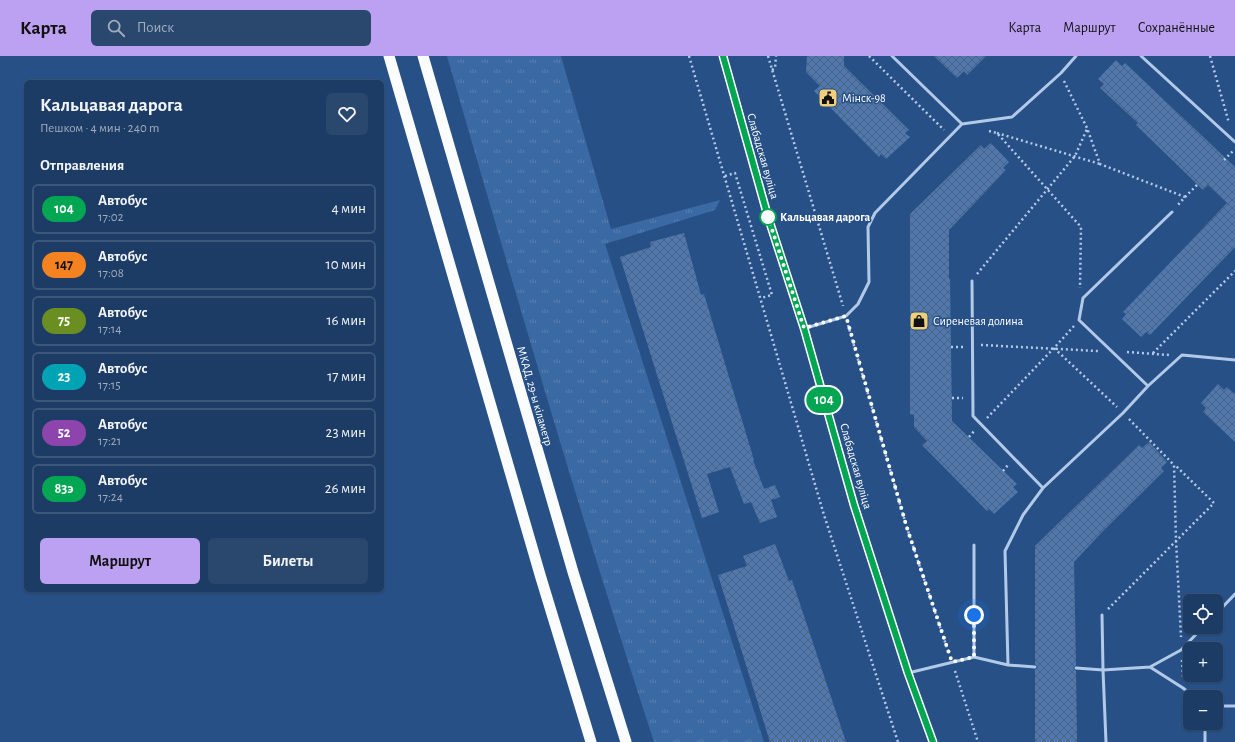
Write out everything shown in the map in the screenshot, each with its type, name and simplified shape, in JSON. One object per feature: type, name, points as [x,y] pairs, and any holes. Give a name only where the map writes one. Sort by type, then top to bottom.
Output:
[{"type":"highway","points":[[389,56],[541,578],[591,742]]},
{"type":"highway","name":"МКАД, 29-ы кіламетр","points":[[423,56],[573,572],[626,742]]},
{"type":"main road","name":"Слабадская вуліца","points":[[723,56],[768,217],[804,328],[854,505],[908,673],[933,742]]},
{"type":"lane","points":[[893,56],[962,124]]},
{"type":"lane","points":[[804,328],[846,316],[858,304],[869,282],[868,227],[875,213],[950,136],[962,124],[1012,117],[1061,73],[1076,56]]},
{"type":"lane","points":[[1141,56],[1235,141]]},
{"type":"lane","points":[[1148,386],[1080,320],[1083,298],[1172,212]]},
{"type":"lane","points":[[972,280],[973,416],[1044,488]]},
{"type":"lane","points":[[1008,665],[1005,551],[1023,514],[1044,488],[1123,413],[1148,386],[1182,355],[1235,360]]},
{"type":"lane","points":[[974,545],[974,657]]},
{"type":"lane","points":[[1223,607],[1235,594]]},
{"type":"lane","points":[[1102,615],[1106,742]]},
{"type":"lane","points":[[1076,668],[1103,670],[1150,667],[1181,650],[1196,634]]},
{"type":"lane","points":[[908,673],[974,657],[1008,665],[1035,667]]},
{"type":"lane","points":[[1150,667],[1185,690]]},
{"type":"lane","points":[[1223,706],[1235,706]]},
{"type":"lane","points":[[1205,730],[1205,742]]},
{"type":"path","points":[[689,56],[824,515],[898,742]]},
{"type":"path","points":[[768,56],[846,316],[907,528],[978,742]]},
{"type":"path","points":[[772,70],[775,68],[776,56]]},
{"type":"path","points":[[868,56],[950,136]]},
{"type":"path","points":[[1210,56],[1235,141]]},
{"type":"path","points":[[1061,73],[1087,128],[1100,164]]},
{"type":"path","points":[[972,280],[1075,156],[1087,128]]},
{"type":"path","points":[[983,129],[1100,164],[1185,197]]},
{"type":"path","points":[[997,133],[1081,227],[1080,289]]},
{"type":"path","points":[[1224,160],[1235,149]]},
{"type":"path","points":[[725,176],[735,172],[772,295],[761,298]]},
{"type":"path","points":[[1172,212],[1197,185]]},
{"type":"path","points":[[972,344],[1152,354],[1235,271]]},
{"type":"path","points":[[981,425],[1080,320]]},
{"type":"path","points":[[951,347],[963,347]]},
{"type":"path","points":[[1054,348],[1123,413],[1214,503],[1102,615]]},
{"type":"path","points":[[1174,465],[1183,688]]},
{"type":"green space","points":[[447,56],[561,56],[611,229],[720,200],[715,210],[605,244],[764,742],[654,742],[573,486]]},
{"type":"building","points":[[807,56],[844,56],[844,66],[909,130],[905,133],[910,137],[886,159],[881,154],[879,157],[814,91],[820,86],[806,72]]},
{"type":"building","points":[[934,56],[986,56],[967,75],[964,71],[957,78]]},
{"type":"building","points":[[1116,60],[1122,66],[1125,63],[1235,167],[1235,247],[1150,335],[1146,332],[1141,337],[1122,319],[1126,314],[1123,312],[1227,203],[1208,185],[1203,190],[1136,125],[1138,123],[1100,88],[1104,84],[1098,79]]},
{"type":"building","points":[[991,143],[1009,162],[1003,168],[1006,170],[949,230],[949,279],[952,421],[1017,484],[1013,487],[1018,492],[994,514],[989,509],[987,511],[922,445],[927,441],[914,427],[914,415],[910,414],[910,214],[981,145],[984,149]]},
{"type":"building","points":[[684,233],[701,295],[704,294],[753,460],[764,489],[775,485],[780,497],[771,500],[777,517],[760,523],[751,502],[744,504],[730,467],[707,474],[719,512],[702,518],[620,257],[651,247],[650,242]]},
{"type":"building","points":[[1218,384],[1224,390],[1227,387],[1235,394],[1235,442],[1203,412],[1206,408],[1201,403]]},
{"type":"building","points":[[1149,442],[1167,462],[1161,468],[1164,471],[1074,562],[1076,665],[1073,668],[1076,671],[1077,742],[1035,742],[1035,670],[1038,667],[1035,664],[1035,546],[1139,445],[1142,448]]},
{"type":"building","points":[[775,544],[789,581],[792,580],[846,742],[770,742],[718,575],[747,566],[743,556]]},
{"type":"bus line","name":"104","points":[[723,56],[768,217],[804,328],[854,505],[908,673],[933,742]]},
{"type":"place","name":"Мінск-98","points":[[828,98]]},
{"type":"place","name":"Кальцавая дарога","points":[[768,217]]},
{"type":"place","name":"Сиреневая долина","points":[[919,321]]},
{"type":"route","points":[[768,217],[804,328],[846,316],[907,528],[952,662],[974,657],[974,615]]}]
